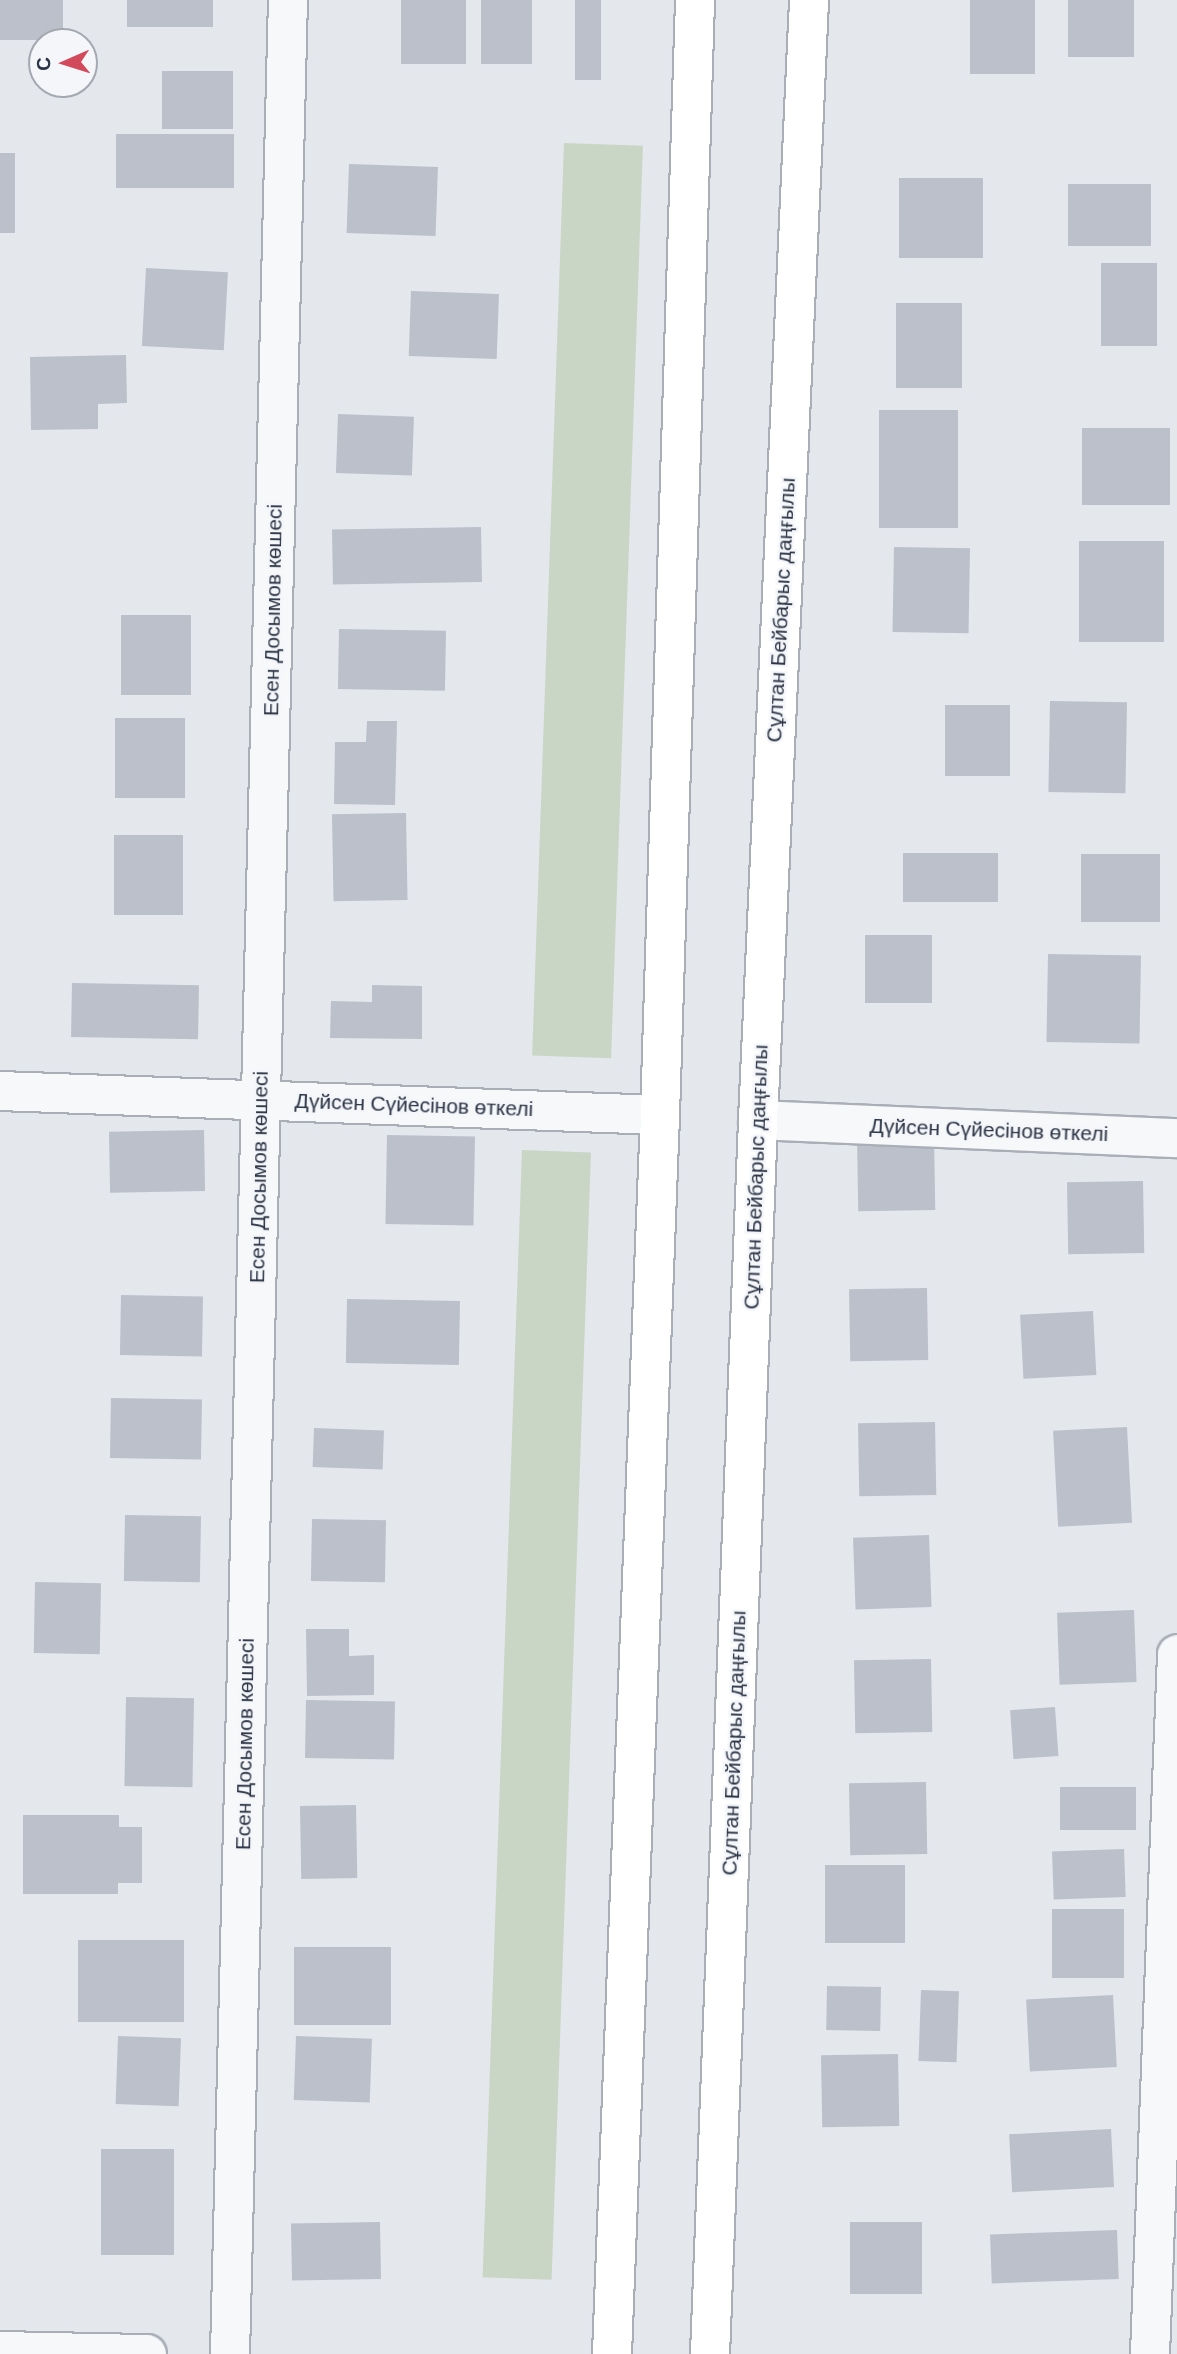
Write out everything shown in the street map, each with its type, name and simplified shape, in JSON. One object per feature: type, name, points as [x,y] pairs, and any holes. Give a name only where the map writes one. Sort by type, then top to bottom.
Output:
[{"type":"main road","points":[[612,2354],[660,1115],[695,0]]},
{"type":"main road","name":"Сұлтан Бейбарыс даңғылы","points":[[710,2354],[758,1120],[809,0]]},
{"type":"street","name":"Есен Досымов көшесі","points":[[230,2354],[288,0]]},
{"type":"street","name":"Дүйсен Сүйесінов өткелі","points":[[0,1091],[660,1115]]},
{"type":"street","name":"Дүйсен Сүйесінов өткелі","points":[[758,1120],[1177,1138]]},
{"type":"street","points":[[1150,2354],[1177,1654]]},
{"type":"street","points":[[0,2351],[147,2354]]},
{"type":"green space","points":[[564,143],[643,146],[611,1058],[532,1055]]},
{"type":"green space","points":[[522,1150],[591,1152],[552,2280],[483,2277]]},
{"type":"building","points":[[0,0],[63,0],[63,28],[28,28],[28,40],[0,40]]},
{"type":"building","points":[[127,0],[213,0],[213,27],[127,27]]},
{"type":"building","points":[[401,0],[466,0],[466,64],[401,64]]},
{"type":"building","points":[[481,0],[532,0],[532,64],[481,64]]},
{"type":"building","points":[[575,0],[601,0],[601,80],[575,80]]},
{"type":"building","points":[[970,0],[1035,0],[1035,74],[970,74]]},
{"type":"building","points":[[1068,0],[1134,0],[1134,57],[1068,57]]},
{"type":"building","points":[[162,71],[233,71],[233,129],[162,129]]},
{"type":"building","points":[[116,134],[234,134],[234,188],[116,188]]},
{"type":"building","points":[[0,153],[15,153],[15,233],[0,233]]},
{"type":"building","points":[[349,164],[438,167],[436,236],[347,233]]},
{"type":"building","points":[[899,178],[983,178],[983,258],[899,258]]},
{"type":"building","points":[[1068,184],[1151,184],[1151,246],[1068,246]]},
{"type":"building","points":[[1101,263],[1157,263],[1157,346],[1101,346]]},
{"type":"building","points":[[146,268],[228,272],[224,350],[142,346]]},
{"type":"building","points":[[411,291],[499,294],[497,359],[409,356]]},
{"type":"building","points":[[896,303],[962,303],[962,388],[896,388]]},
{"type":"building","points":[[126,355],[127,403],[98,404],[98,429],[31,430],[30,357]]},
{"type":"building","points":[[879,410],[958,410],[958,528],[879,528]]},
{"type":"building","points":[[338,414],[414,417],[412,476],[336,473]]},
{"type":"building","points":[[1082,428],[1170,428],[1170,505],[1082,505]]},
{"type":"building","points":[[481,527],[482,582],[333,585],[332,530]]},
{"type":"building","points":[[1079,541],[1164,541],[1164,642],[1079,642]]},
{"type":"building","points":[[894,547],[970,548],[969,633],[893,632]]},
{"type":"building","points":[[121,615],[191,615],[191,695],[121,695]]},
{"type":"building","points":[[339,629],[446,631],[445,691],[338,689]]},
{"type":"building","points":[[1050,701],[1127,702],[1125,793],[1048,792]]},
{"type":"building","points":[[945,705],[1010,705],[1010,776],[945,776]]},
{"type":"building","points":[[115,718],[185,718],[185,798],[115,798]]},
{"type":"building","points":[[367,721],[397,721],[395,805],[334,804],[335,742],[366,742]]},
{"type":"building","points":[[406,813],[408,900],[334,901],[332,814]]},
{"type":"building","points":[[114,835],[183,835],[183,915],[114,915]]},
{"type":"building","points":[[903,853],[998,853],[998,902],[903,902]]},
{"type":"building","points":[[1081,854],[1160,854],[1160,922],[1081,922]]},
{"type":"building","points":[[865,935],[932,935],[932,1003],[865,1003]]},
{"type":"building","points":[[1048,954],[1141,956],[1139,1044],[1046,1042]]},
{"type":"building","points":[[72,983],[199,985],[198,1039],[71,1037]]},
{"type":"building","points":[[372,985],[422,986],[422,1039],[330,1038],[331,1001],[372,1002]]},
{"type":"building","points":[[204,1130],[205,1191],[110,1193],[109,1132]]},
{"type":"building","points":[[387,1135],[475,1137],[473,1226],[385,1224]]},
{"type":"building","points":[[934,1137],[935,1210],[858,1211],[857,1138]]},
{"type":"building","points":[[1143,1181],[1144,1253],[1068,1254],[1067,1182]]},
{"type":"building","points":[[927,1288],[928,1360],[850,1361],[849,1289]]},
{"type":"building","points":[[121,1295],[203,1296],[202,1356],[120,1355]]},
{"type":"building","points":[[347,1299],[460,1301],[459,1365],[346,1363]]},
{"type":"building","points":[[1093,1311],[1096,1375],[1023,1379],[1020,1315]]},
{"type":"building","points":[[111,1398],[202,1400],[201,1460],[110,1458]]},
{"type":"building","points":[[935,1422],[936,1495],[859,1496],[858,1423]]},
{"type":"building","points":[[1127,1427],[1132,1523],[1058,1527],[1053,1431]]},
{"type":"building","points":[[314,1428],[384,1430],[383,1469],[313,1467]]},
{"type":"building","points":[[125,1515],[201,1516],[200,1582],[124,1581]]},
{"type":"building","points":[[312,1519],[386,1520],[385,1582],[311,1581]]},
{"type":"building","points":[[929,1535],[932,1607],[856,1610],[853,1538]]},
{"type":"building","points":[[35,1582],[101,1583],[100,1654],[34,1653]]},
{"type":"building","points":[[1134,1610],[1137,1682],[1060,1685],[1057,1613]]},
{"type":"building","points":[[306,1629],[349,1629],[349,1656],[374,1655],[374,1695],[307,1696]]},
{"type":"building","points":[[931,1659],[932,1732],[855,1733],[854,1660]]},
{"type":"building","points":[[126,1697],[194,1698],[192,1787],[124,1786]]},
{"type":"building","points":[[306,1700],[395,1702],[394,1760],[305,1758]]},
{"type":"building","points":[[1055,1707],[1058,1756],[1014,1759],[1010,1710]]},
{"type":"building","points":[[926,1782],[927,1854],[850,1855],[849,1783]]},
{"type":"building","points":[[1060,1787],[1136,1787],[1136,1830],[1060,1830]]},
{"type":"building","points":[[356,1805],[357,1878],[301,1879],[300,1806]]},
{"type":"building","points":[[23,1815],[119,1815],[119,1827],[142,1827],[142,1883],[118,1883],[118,1894],[23,1894]]},
{"type":"building","points":[[1124,1849],[1126,1897],[1054,1899],[1052,1852]]},
{"type":"building","points":[[825,1865],[905,1865],[905,1943],[825,1943]]},
{"type":"building","points":[[1052,1909],[1124,1909],[1124,1978],[1052,1978]]},
{"type":"building","points":[[78,1940],[184,1940],[184,2022],[78,2022]]},
{"type":"building","points":[[294,1947],[391,1947],[391,2025],[294,2025]]},
{"type":"building","points":[[827,1986],[881,1987],[880,2031],[826,2030]]},
{"type":"building","points":[[921,1990],[959,1991],[956,2062],[919,2061]]},
{"type":"building","points":[[1113,1995],[1117,2067],[1030,2071],[1026,2000]]},
{"type":"building","points":[[118,2036],[181,2038],[179,2106],[116,2104]]},
{"type":"building","points":[[296,2036],[372,2039],[370,2103],[294,2100]]},
{"type":"building","points":[[898,2054],[899,2126],[822,2127],[821,2055]]},
{"type":"building","points":[[1111,2129],[1114,2187],[1012,2192],[1009,2134]]},
{"type":"building","points":[[101,2149],[174,2149],[174,2255],[101,2255]]},
{"type":"building","points":[[380,2222],[381,2279],[292,2281],[291,2224]]},
{"type":"building","points":[[850,2222],[922,2222],[922,2294],[850,2294]]},
{"type":"building","points":[[1117,2230],[1119,2279],[992,2283],[990,2234]]}]
